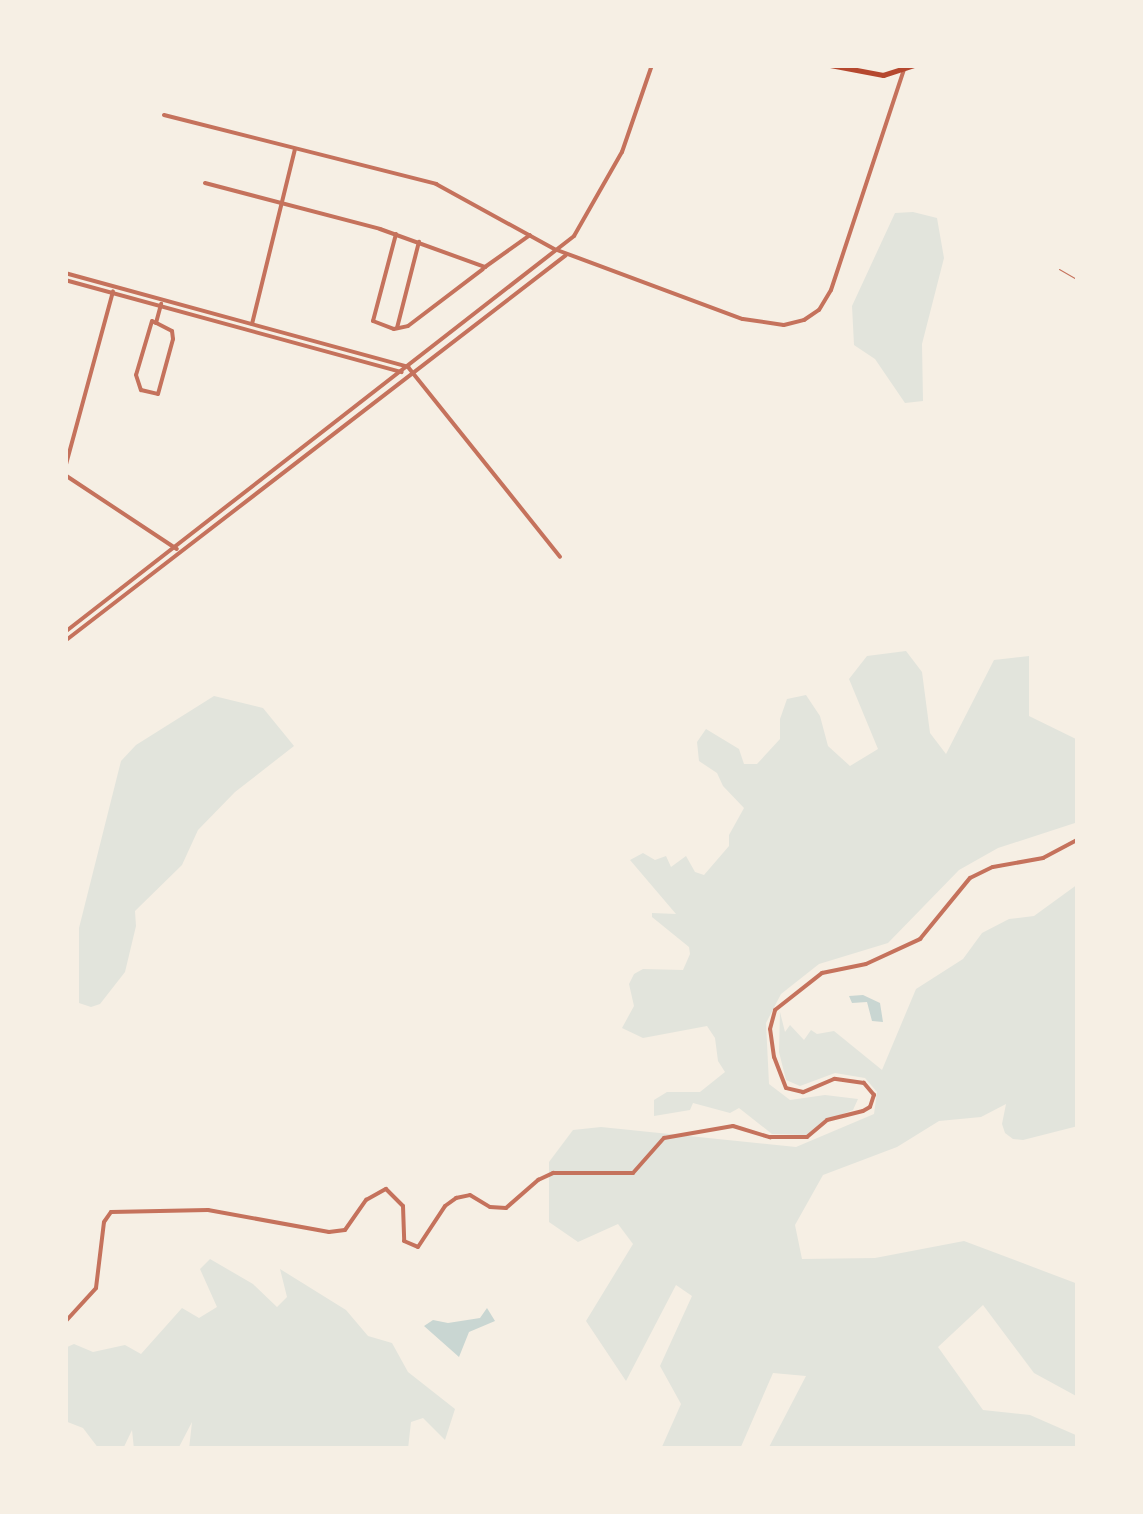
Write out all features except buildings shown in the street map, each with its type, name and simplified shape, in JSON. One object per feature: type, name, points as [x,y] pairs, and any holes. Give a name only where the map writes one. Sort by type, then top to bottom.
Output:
[{"type":"main road","points":[[830,65],[859,73],[914,65]]},
{"type":"main road","points":[[853,65],[868,65]]},
{"type":"street","points":[[65,642],[578,232],[622,152],[652,65]]},
{"type":"street","points":[[164,116],[436,184],[566,255],[743,319],[784,326],[819,310],[831,290],[904,68]]},
{"type":"street","points":[[252,324],[296,148]]},
{"type":"street","points":[[206,182],[396,234],[484,268]]},
{"type":"street","points":[[396,234],[373,321],[397,328],[408,326],[530,234]]},
{"type":"street","points":[[397,328],[419,242]]},
{"type":"street","points":[[65,632],[566,255]]},
{"type":"street","points":[[65,276],[407,371]]},
{"type":"street","points":[[65,468],[113,290]]},
{"type":"street","points":[[161,303],[277,330],[407,371],[560,556]]},
{"type":"street","points":[[156,323],[161,303]]},
{"type":"street","points":[[152,322],[156,323],[172,331],[173,339],[158,394],[141,390],[136,375],[152,322]]},
{"type":"street","points":[[65,475],[177,549]]},
{"type":"street","points":[[65,1322],[96,1288],[104,1222],[110,1212],[208,1210],[328,1232],[345,1230],[366,1200],[386,1189],[403,1206],[404,1241],[418,1247],[445,1206],[456,1198],[470,1195],[490,1207],[506,1208],[538,1180],[553,1174],[633,1173],[654,1146],[686,1132],[734,1126],[770,1137],[807,1137],[827,1120],[863,1111],[870,1107],[874,1094],[864,1083],[834,1079],[803,1092],[786,1088],[780,1080],[770,1029],[780,1004],[822,973],[866,964],[920,939],[970,878],[980,872],[1043,858],[1078,839]]},
{"type":"lane","points":[[1059,269],[1078,280]]},
{"type":"shaded area","points":[[913,212],[937,218],[944,258],[922,344],[923,401],[905,403],[875,359],[854,345],[852,306],[895,213]]},
{"type":"shaded area","points":[[906,651],[922,672],[930,733],[946,754],[994,660],[1029,656],[1029,716],[1078,740],[1078,822],[998,848],[959,870],[888,943],[819,964],[781,994],[766,1023],[769,1084],[790,1100],[825,1095],[858,1099],[853,1110],[824,1121],[807,1135],[772,1134],[739,1108],[730,1113],[693,1103],[690,1110],[654,1116],[654,1100],[667,1092],[700,1092],[725,1072],[718,1061],[715,1038],[707,1026],[643,1038],[622,1028],[634,1006],[629,984],[634,974],[643,969],[683,970],[690,954],[689,947],[652,917],[652,913],[676,914],[630,860],[643,853],[655,860],[666,856],[671,867],[686,856],[695,872],[704,875],[729,846],[729,835],[744,808],[723,786],[717,773],[699,761],[697,742],[706,729],[739,749],[744,764],[757,764],[780,739],[780,719],[787,699],[806,695],[820,716],[828,746],[850,766],[878,749],[849,679],[867,656]]},
{"type":"shaded area","points":[[214,696],[263,708],[294,746],[235,792],[198,830],[182,865],[135,911],[136,926],[125,972],[100,1004],[91,1007],[79,1003],[79,928],[121,761],[136,745]]},
{"type":"shaded area","points":[[1078,884],[1078,1126],[1013,1139],[1002,1124],[1006,1104],[981,1117],[939,1121],[897,1147],[823,1175],[795,1225],[802,1259],[875,1258],[964,1241],[1078,1284],[1078,1397],[1034,1373],[983,1305],[938,1347],[983,1410],[1030,1415],[1078,1436],[1078,1449],[768,1449],[806,1376],[773,1373],[740,1449],[661,1449],[681,1404],[660,1366],[692,1296],[676,1285],[626,1381],[586,1321],[633,1244],[618,1224],[578,1242],[549,1222],[549,1162],[573,1130],[601,1127],[796,1147],[874,1114],[877,1092],[865,1078],[835,1073],[800,1086],[786,1080],[779,1052],[780,1012],[785,1032],[790,1025],[804,1040],[811,1030],[817,1034],[834,1031],[882,1070],[916,989],[963,959],[982,933],[1009,919],[1034,916]]},
{"type":"shaded area","points":[[863,995],[880,1003],[883,1022],[872,1021],[867,1002],[852,1003],[849,996]]},
{"type":"shaded area","points":[[210,1259],[253,1284],[277,1307],[287,1297],[280,1269],[346,1310],[368,1336],[392,1343],[408,1372],[455,1409],[445,1440],[423,1418],[411,1422],[408,1449],[189,1449],[192,1422],[178,1449],[134,1449],[132,1430],[123,1449],[99,1449],[83,1428],[65,1421],[65,1348],[74,1344],[93,1352],[125,1345],[141,1354],[182,1308],[199,1318],[217,1307],[200,1269]]},
{"type":"shaded area","points":[[487,1308],[495,1321],[469,1332],[459,1357],[424,1326],[433,1320],[448,1323],[480,1318]]}]
